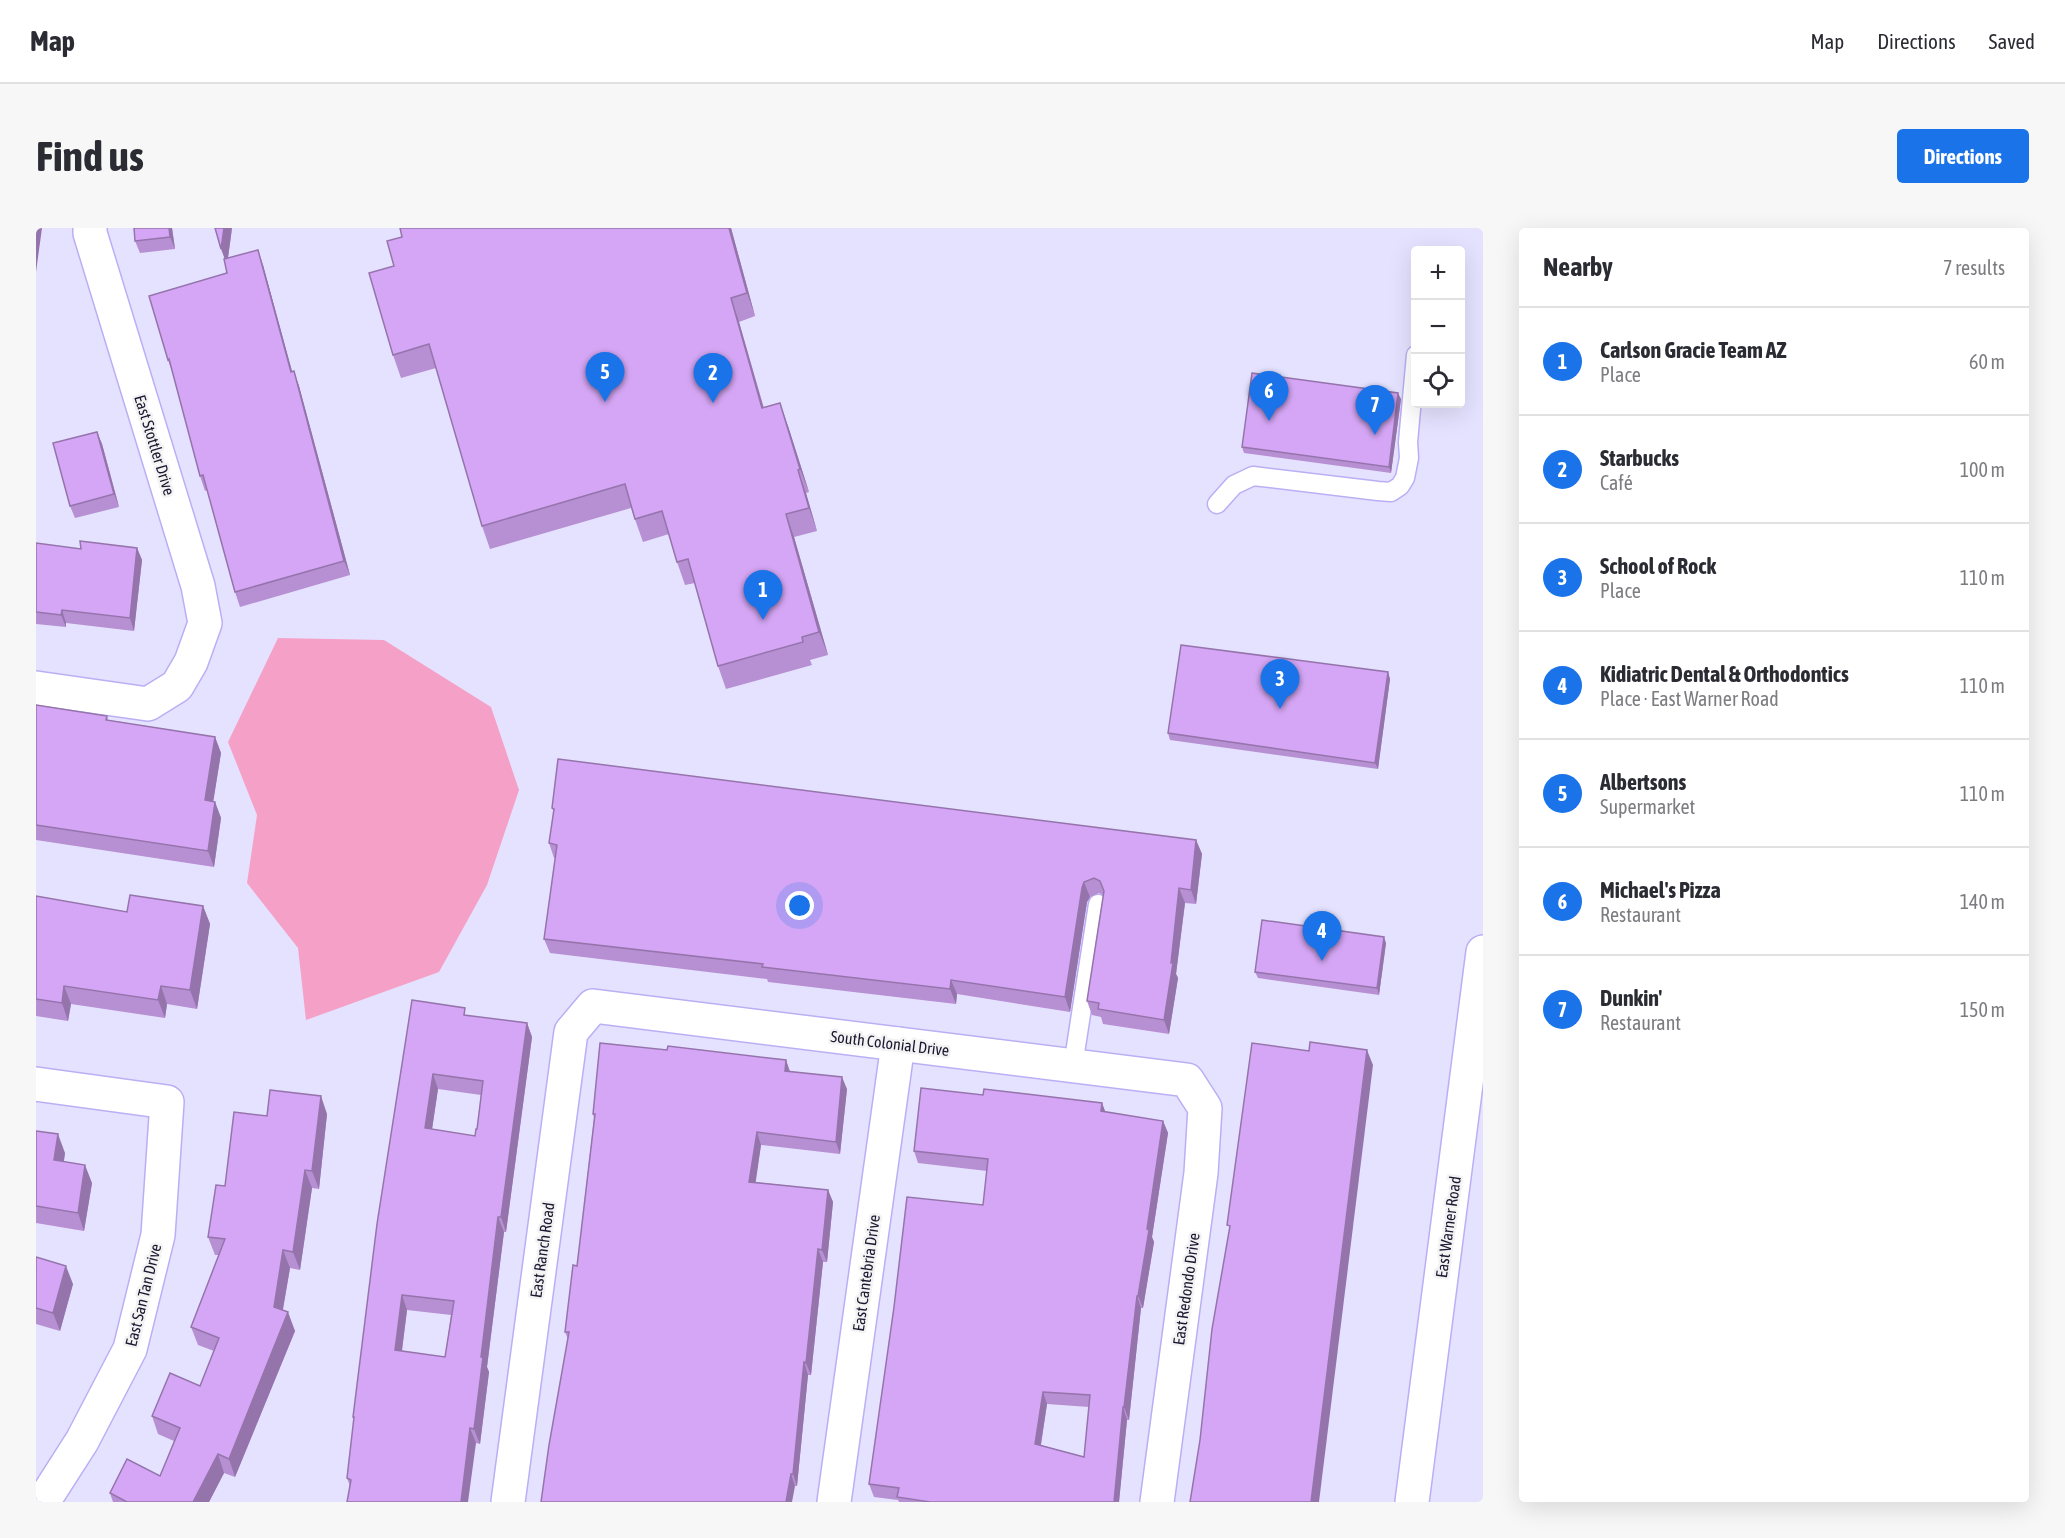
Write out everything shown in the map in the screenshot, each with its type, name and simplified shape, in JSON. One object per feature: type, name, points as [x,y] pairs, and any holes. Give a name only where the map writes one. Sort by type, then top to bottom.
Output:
[{"type":"street","name":"East Stottler Drive","points":[[36,688],[148,704],[177,686],[191,662],[205,623],[198,586],[90,228]]},
{"type":"street","name":"East Warner Road","points":[[1412,1502],[1483,952]]},
{"type":"street","name":"South Colonial Drive","points":[[593,1006],[1186,1080]]},
{"type":"street","name":"East Ranch Road","points":[[508,1502],[571,1032],[593,1006]]},
{"type":"street","name":"East Cantebria Drive","points":[[834,1502],[898,1044]]},
{"type":"street","name":"East Redondo Drive","points":[[1157,1502],[1201,1173],[1205,1108],[1186,1080]]},
{"type":"street","name":"East San Tan Drive","points":[[36,1084],[167,1102],[158,1235],[130,1349],[82,1441],[43,1502]]},
{"type":"lane","points":[[1217,504],[1234,485],[1253,476],[1391,492],[1400,486],[1405,478],[1409,458],[1411,408]]},
{"type":"lane","points":[[1073,1066],[1098,903]]},
{"type":"shaded area","points":[[278,638],[384,640],[491,707],[519,790],[487,885],[439,972],[306,1020],[298,948],[247,883],[257,815],[228,742]]},
{"type":"building","points":[[134,228],[169,228],[170,237],[135,241]]},
{"type":"building","points":[[215,228],[224,228],[221,249]]},
{"type":"building","points":[[400,228],[729,228],[747,293],[731,298],[762,408],[780,403],[809,508],[786,514],[819,632],[802,637],[803,642],[718,666],[688,559],[677,562],[662,511],[635,519],[625,484],[482,526],[429,344],[393,355],[369,273],[394,266],[387,241],[402,237]]},
{"type":"building","points":[[258,250],[291,372],[294,371],[344,561],[235,592],[203,475],[200,476],[169,359],[149,296],[227,273],[224,259]]},
{"type":"building","points":[[1252,373],[1398,393],[1389,467],[1242,447]]},
{"type":"building","points":[[97,432],[114,494],[70,506],[53,443]]},
{"type":"building","points":[[80,541],[137,548],[130,618],[62,610],[61,615],[36,612],[36,543],[81,549]]},
{"type":"building","points":[[1181,645],[1388,672],[1375,763],[1168,733]]},
{"type":"building","points":[[36,705],[107,716],[106,720],[215,737],[205,800],[215,802],[208,851],[36,825]]},
{"type":"building","points":[[558,759],[1196,840],[1191,890],[1179,888],[1171,963],[1173,963],[1164,1020],[1098,1009],[1099,1003],[1087,1001],[1104,891],[1100,881],[1094,878],[1084,882],[1082,888],[1065,997],[951,980],[950,989],[762,967],[763,964],[544,939],[557,845],[549,843]]},
{"type":"building","points":[[130,895],[203,906],[190,990],[161,986],[158,1000],[64,986],[62,1003],[36,999],[36,896],[127,912]]},
{"type":"building","points":[[1262,920],[1384,937],[1377,988],[1255,972]]},
{"type":"building","points":[[412,1000],[465,1008],[464,1015],[527,1023],[501,1217],[498,1217],[474,1429],[470,1428],[461,1502],[347,1502],[351,1480],[347,1478],[353,1417],[377,1224]],"holes":[[[433,1074],[483,1081],[475,1136],[425,1128]],[[402,1295],[454,1301],[445,1357],[395,1350]]]},
{"type":"building","points":[[1310,1042],[1367,1050],[1311,1502],[1190,1502],[1200,1440],[1212,1329],[1230,1226],[1227,1225],[1252,1043],[1309,1051]]},
{"type":"building","points":[[600,1043],[667,1050],[668,1046],[786,1060],[785,1071],[842,1077],[836,1142],[757,1132],[749,1182],[828,1190],[822,1250],[818,1249],[806,1363],[804,1362],[793,1474],[791,1474],[786,1502],[541,1502],[569,1332],[565,1332],[573,1265],[577,1266],[595,1114],[593,1114]]},
{"type":"building","points":[[921,1088],[983,1095],[984,1089],[1102,1103],[1101,1111],[1163,1121],[1147,1229],[1149,1230],[1137,1296],[1114,1502],[930,1502],[897,1497],[899,1488],[869,1484],[907,1197],[983,1205],[988,1159],[914,1151]],"holes":[[[1043,1392],[1090,1395],[1084,1457],[1035,1444]]]},
{"type":"building","points":[[270,1090],[321,1096],[312,1171],[305,1170],[293,1252],[283,1250],[274,1307],[288,1312],[229,1459],[218,1454],[193,1502],[127,1502],[110,1493],[127,1459],[160,1476],[180,1428],[152,1416],[170,1373],[200,1386],[219,1338],[191,1327],[225,1239],[208,1237],[216,1185],[225,1186],[234,1112],[267,1116]]},
{"type":"building","points":[[36,1131],[58,1134],[54,1160],[85,1165],[78,1213],[36,1206]]},
{"type":"building","points":[[36,1257],[66,1266],[53,1313],[36,1308]]},
{"type":"place","name":"Albertsons","points":[[605,402]]},
{"type":"place","name":"Starbucks","points":[[713,403]]},
{"type":"place","name":"Michael's Pizza","points":[[1269,421]]},
{"type":"place","name":"Dunkin'","points":[[1375,435]]},
{"type":"place","name":"Carlson Gracie Team AZ","points":[[763,620]]},
{"type":"place","name":"School of Rock","points":[[1280,709]]},
{"type":"place","name":"Kidiatric Dental & Orthodontics","points":[[1322,961]]}]
